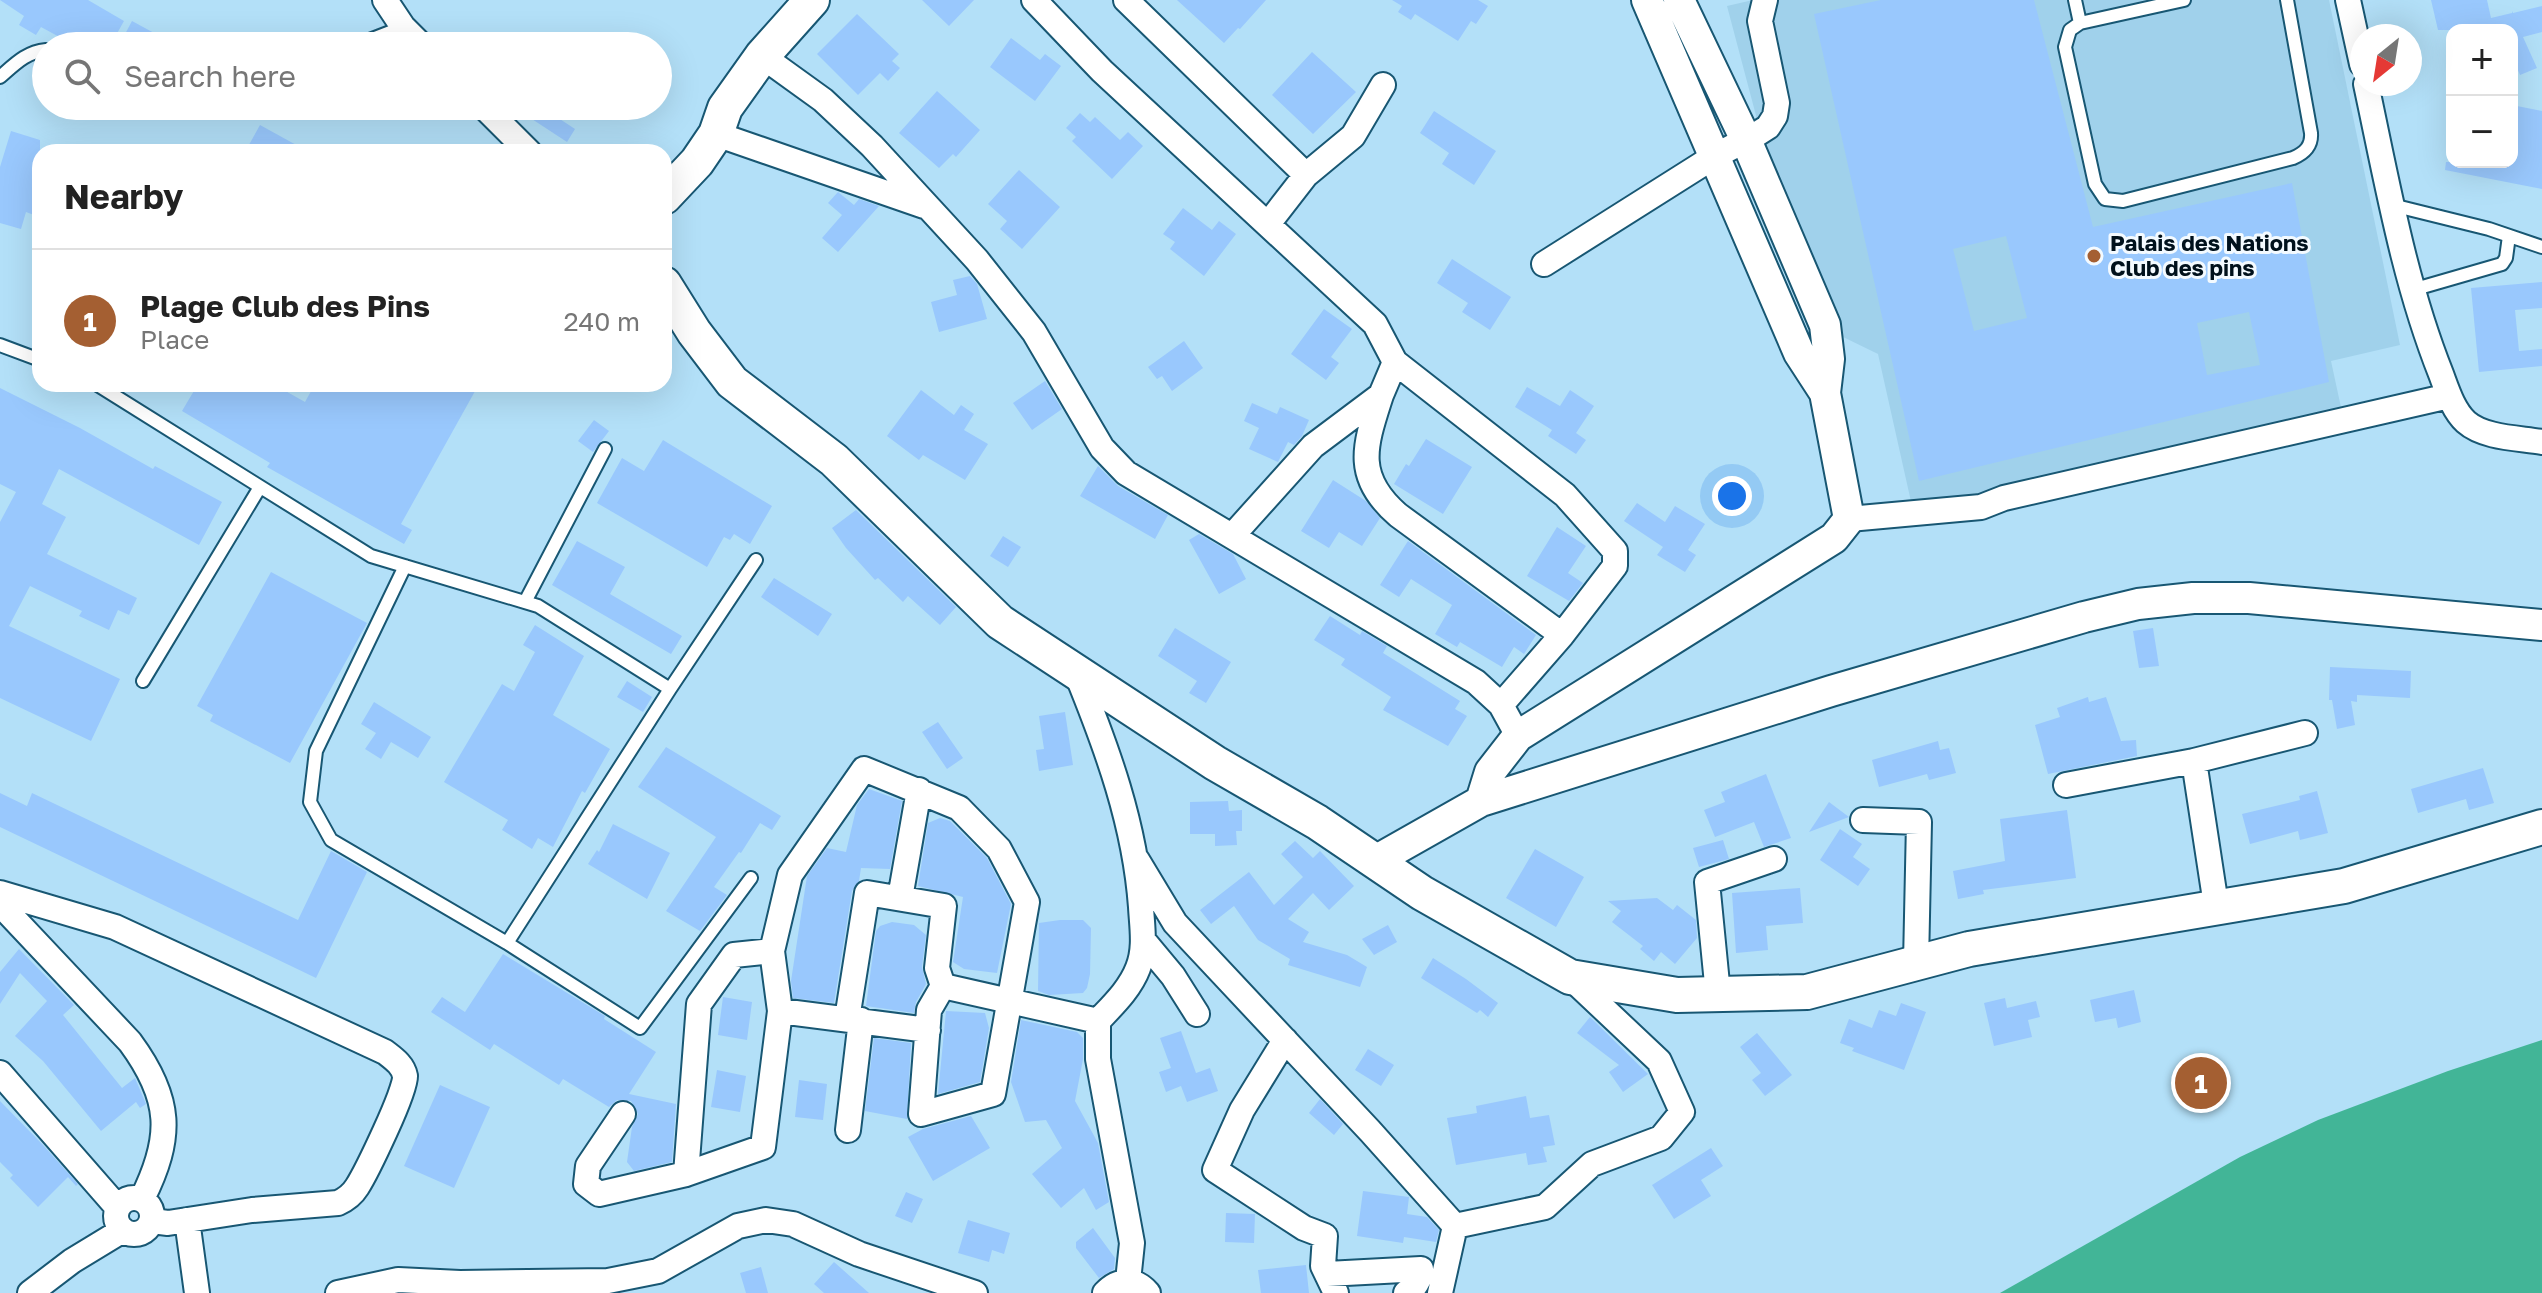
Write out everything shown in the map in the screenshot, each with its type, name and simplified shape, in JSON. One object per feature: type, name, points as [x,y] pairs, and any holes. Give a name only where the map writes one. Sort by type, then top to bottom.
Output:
[{"type":"main road","points":[[672,189],[697,162],[716,134],[725,108],[762,56],[812,0]]},
{"type":"main road","points":[[672,297],[732,382],[834,460],[1000,622],[1215,763],[1317,822],[1422,893],[1570,977],[1677,995],[1807,992],[1969,949],[2216,905],[2344,886],[2542,827]]},
{"type":"street","points":[[385,0],[408,32]]},
{"type":"street","points":[[1034,0],[1102,71],[1375,324],[1395,362],[1565,495],[1615,551],[1615,566],[1562,635],[1501,705]]},
{"type":"street","points":[[1126,0],[1306,175]]},
{"type":"street","points":[[1647,0],[1799,353],[1825,393]]},
{"type":"street","points":[[1679,0],[1746,140],[1825,325],[1829,359],[1825,393],[1849,519]]},
{"type":"street","points":[[1544,264],[1715,156],[1768,127],[1775,116],[1777,103],[1760,21],[1765,0]]},
{"type":"street","points":[[2348,0],[2353,24]]},
{"type":"street","points":[[762,56],[848,122],[977,260],[1034,332],[1102,448],[1126,473],[1476,682],[1501,705],[1518,736]]},
{"type":"street","points":[[1268,224],[1306,175],[1353,136],[1383,85]]},
{"type":"street","points":[[2369,96],[2412,290],[2449,396],[2460,416],[2479,430],[2542,442]]},
{"type":"street","points":[[497,120],[521,144]]},
{"type":"street","points":[[716,134],[930,209]]},
{"type":"street","points":[[1753,247],[1785,232]]},
{"type":"street","points":[[1395,362],[1366,443],[1367,468],[1375,491],[1398,515],[1562,635]]},
{"type":"street","points":[[1233,535],[1313,446],[1381,395]]},
{"type":"street","points":[[1481,801],[1490,772],[1518,736],[1834,538],[1849,519],[1981,507],[2004,498],[2449,396]]},
{"type":"street","points":[[1375,861],[1481,801],[1831,691],[2138,604],[2193,598],[2249,598],[2542,625]]},
{"type":"street","points":[[1076,672],[1107,747],[1137,860],[1143,940],[1138,967],[1121,997],[1098,1021],[1098,1059],[1138,1287],[1111,1286],[1105,1293]]},
{"type":"street","points":[[2066,785],[2194,761],[2305,733]]},
{"type":"street","points":[[2194,761],[2216,905]]},
{"type":"street","points":[[623,1114],[588,1166],[586,1184],[599,1194],[686,1174],[763,1147],[780,1011],[772,951],[790,875],[864,769],[959,808],[999,849],[1027,902],[993,1094],[921,1114],[929,1010],[943,986],[937,968],[944,906],[867,893],[854,1020],[848,1130]]},
{"type":"street","points":[[900,898],[919,790]]},
{"type":"street","points":[[1863,820],[1919,822],[1916,963]]},
{"type":"street","points":[[1718,994],[1707,882],[1774,859]]},
{"type":"street","points":[[1137,860],[1175,923],[1455,1226]]},
{"type":"street","points":[[0,893],[115,927],[385,1052],[399,1063],[405,1078],[401,1095],[359,1184],[349,1198],[338,1203],[252,1210],[168,1223],[129,1199],[121,1219],[30,1293]]},
{"type":"street","points":[[0,904],[130,1042],[148,1066],[157,1086],[164,1116],[158,1168],[142,1233],[135,1234],[121,1219],[0,1073]]},
{"type":"street","points":[[1143,940],[1173,976],[1197,1014]]},
{"type":"street","points":[[686,1174],[699,1004],[734,955],[772,951]]},
{"type":"street","points":[[1455,1226],[1545,1207],[1592,1164],[1661,1138],[1682,1112],[1659,1061],[1570,977]]},
{"type":"street","points":[[943,986],[1098,1021]]},
{"type":"street","points":[[780,1011],[928,1030]]},
{"type":"street","points":[[1285,1040],[1242,1110],[1215,1170],[1304,1228],[1325,1236],[1323,1266],[1332,1284],[1424,1258],[1416,1283],[1406,1293]]},
{"type":"street","points":[[187,1220],[197,1293]]},
{"type":"street","points":[[338,1293],[398,1280],[460,1283],[608,1281],[658,1271],[738,1226],[766,1220],[793,1224],[859,1254],[975,1293]]},
{"type":"street","points":[[1440,1293],[1455,1226]]},
{"type":"lane","points":[[2075,0],[2080,23]]},
{"type":"lane","points":[[2184,0],[2080,23],[2070,30],[2065,47],[2096,190],[2105,199],[2117,203],[2293,158],[2305,152],[2311,133],[2287,0]]},
{"type":"lane","points":[[390,32],[403,27]]},
{"type":"lane","points":[[0,77],[32,52]]},
{"type":"lane","points":[[2392,205],[2542,247]]},
{"type":"lane","points":[[2412,290],[2502,264],[2506,258],[2509,236]]},
{"type":"lane","points":[[0,345],[32,357]]},
{"type":"lane","points":[[109,392],[371,556],[538,606],[670,689]]},
{"type":"lane","points":[[525,602],[605,449]]},
{"type":"lane","points":[[143,681],[260,487]]},
{"type":"lane","points":[[507,943],[756,560]]},
{"type":"lane","points":[[405,566],[316,751],[310,802],[331,840],[507,943],[640,1028],[751,878]]},
{"type":"shaded area","name":"Palais des Nations Club des pins","points":[[1753,0],[2329,0],[2400,345],[2331,361],[2342,412],[1914,515],[1878,354],[1839,335],[1772,176],[1727,6]]},
{"type":"shaded area","points":[[2542,1040],[2542,1293],[2000,1293],[2240,1157],[2318,1120],[2448,1071]]},
{"type":"building","points":[[0,0],[88,0],[124,21],[118,32],[50,32],[41,27],[38,32],[32,33],[19,25],[24,16]]},
{"type":"building","points":[[922,0],[974,0],[949,26]]},
{"type":"building","points":[[1177,0],[1266,0],[1224,43]]},
{"type":"building","points":[[1392,0],[1478,0],[1488,6],[1476,24],[1471,21],[1458,41],[1415,14],[1411,20],[1398,12],[1402,6]]},
{"type":"building","points":[[1881,0],[2034,0],[2093,227],[2292,183],[2329,382],[1919,481],[1814,14]],"holes":[[[2006,236],[2027,318],[1974,331],[1953,249]],[[2249,312],[2260,365],[2207,375],[2197,323]]]},
{"type":"building","points":[[2431,0],[2487,0],[2491,18],[2542,6],[2542,32],[2523,37],[2537,68],[2520,75],[2518,24],[2446,24],[2446,30],[2438,30]]},
{"type":"building","points":[[857,14],[899,54],[892,61],[900,68],[888,81],[880,73],[858,95],[817,54]]},
{"type":"building","points":[[132,21],[152,32],[126,32]]},
{"type":"building","points":[[1011,38],[1040,60],[1045,54],[1061,66],[1035,101],[990,67]]},
{"type":"building","points":[[1312,52],[1356,92],[1313,134],[1272,95]]},
{"type":"building","points":[[937,91],[980,130],[956,157],[953,154],[939,168],[899,133]]},
{"type":"building","points":[[2518,106],[2542,111],[2542,189],[2445,170],[2446,162],[2446,168],[2518,168]]},
{"type":"building","points":[[1434,111],[1496,151],[1474,185],[1442,164],[1449,153],[1420,133]]},
{"type":"building","points":[[1080,113],[1090,122],[1095,117],[1120,140],[1128,132],[1143,146],[1112,179],[1072,141],[1076,137],[1066,128]]},
{"type":"building","points":[[533,120],[561,120],[575,129],[567,142]]},
{"type":"building","points":[[260,125],[294,144],[249,144]]},
{"type":"building","points":[[11,131],[40,140],[40,144],[32,144],[32,214],[26,212],[21,229],[0,223],[0,167]]},
{"type":"building","points":[[1019,170],[1060,207],[1022,249],[1000,229],[1007,221],[988,204]]},
{"type":"building","points":[[838,192],[854,205],[859,199],[879,206],[838,252],[822,238],[842,215],[828,203]]},
{"type":"building","points":[[1183,208],[1212,230],[1219,221],[1236,234],[1204,276],[1170,249],[1175,242],[1163,234]]},
{"type":"building","points":[[1452,259],[1511,297],[1490,330],[1462,312],[1468,303],[1437,283]]},
{"type":"building","points":[[970,276],[977,284],[987,319],[939,332],[931,302],[957,295],[953,280]]},
{"type":"building","points":[[2542,282],[2542,308],[2515,310],[2519,351],[2542,349],[2542,366],[2479,372],[2471,288]]},
{"type":"building","points":[[1324,309],[1352,329],[1331,357],[1339,363],[1326,380],[1291,354]]},
{"type":"building","points":[[1184,341],[1203,368],[1172,391],[1162,376],[1157,379],[1148,367]]},
{"type":"building","points":[[1045,381],[1062,409],[1032,430],[1013,403]]},
{"type":"building","points":[[1527,387],[1560,406],[1570,390],[1594,406],[1576,433],[1586,440],[1576,454],[1548,436],[1552,430],[1515,407]]},
{"type":"building","points":[[0,388],[222,502],[199,545],[59,469],[42,504],[66,517],[47,554],[137,598],[129,615],[118,610],[109,630],[79,616],[82,611],[30,586],[9,626],[120,679],[91,741],[0,698],[0,522],[16,492],[0,484]]},
{"type":"building","points":[[921,390],[954,415],[961,405],[974,414],[964,430],[988,444],[965,480],[923,455],[919,460],[887,436]]},
{"type":"building","points":[[193,392],[287,392],[305,402],[311,392],[475,392],[401,524],[412,530],[404,544],[267,467],[270,463],[182,411]]},
{"type":"building","points":[[1252,403],[1277,414],[1280,407],[1309,420],[1302,436],[1294,445],[1288,442],[1278,462],[1249,449],[1259,428],[1244,421]]},
{"type":"building","points":[[594,420],[609,431],[593,452],[578,441]]},
{"type":"building","points":[[1426,439],[1472,467],[1443,514],[1394,484]]},
{"type":"building","points":[[663,440],[772,506],[750,544],[734,534],[730,540],[724,537],[707,567],[597,503],[622,458],[644,471]]},
{"type":"building","points":[[1098,466],[1118,486],[1168,515],[1155,539],[1080,496]]},
{"type":"building","points":[[1333,480],[1366,501],[1380,518],[1362,546],[1339,532],[1329,548],[1301,531]]},
{"type":"building","points":[[1637,503],[1665,522],[1675,506],[1705,524],[1688,550],[1696,555],[1685,572],[1657,555],[1663,547],[1624,521]]},
{"type":"building","points":[[856,510],[956,607],[940,625],[908,596],[903,602],[878,578],[875,580],[846,548],[832,528]]},
{"type":"building","points":[[1557,527],[1586,546],[1568,573],[1583,583],[1569,601],[1527,576]]},
{"type":"building","points":[[1199,534],[1233,554],[1246,579],[1219,594],[1189,540]]},
{"type":"building","points":[[1003,536],[1021,547],[1008,567],[990,556]]},
{"type":"building","points":[[577,541],[625,567],[610,594],[682,636],[671,654],[552,585]]},
{"type":"building","points":[[1408,541],[1536,635],[1524,654],[1514,647],[1502,667],[1460,642],[1457,647],[1435,634],[1452,605],[1411,579],[1399,597],[1380,585]]},
{"type":"building","points":[[271,572],[367,623],[290,763],[210,721],[213,715],[197,706]]},
{"type":"building","points":[[774,578],[832,614],[818,636],[761,597]]},
{"type":"building","points":[[1330,616],[1360,635],[1362,631],[1387,646],[1383,653],[1460,701],[1455,709],[1467,716],[1448,746],[1383,710],[1391,697],[1341,665],[1345,659],[1314,640]]},
{"type":"building","points":[[535,625],[584,656],[553,715],[610,749],[585,793],[582,791],[553,847],[538,838],[532,849],[502,830],[508,820],[444,782],[502,684],[514,691],[535,652],[523,645]]},
{"type":"building","points":[[1175,628],[1231,662],[1206,703],[1189,693],[1197,681],[1158,656]]},
{"type":"building","points":[[2153,628],[2159,666],[2139,668],[2133,631]]},
{"type":"building","points":[[2330,667],[2411,671],[2410,698],[2357,695],[2357,702],[2351,701],[2355,725],[2337,729],[2332,700],[2329,700]]},
{"type":"building","points":[[627,681],[652,697],[643,712],[617,697]]},
{"type":"building","points":[[2088,697],[2089,702],[2106,697],[2121,741],[2136,740],[2137,756],[2048,774],[2035,725],[2060,717],[2057,708]]},
{"type":"building","points":[[374,702],[431,737],[418,758],[391,742],[381,759],[365,749],[376,733],[361,724]]},
{"type":"building","points":[[1065,712],[1073,765],[1039,771],[1036,750],[1044,749],[1039,716]]},
{"type":"building","points":[[938,722],[963,758],[947,769],[922,732]]},
{"type":"building","points":[[1938,741],[1940,750],[1949,748],[1956,773],[1929,780],[1927,774],[1879,787],[1872,760]]},
{"type":"building","points":[[666,747],[781,816],[772,830],[760,823],[714,887],[727,895],[700,931],[666,911],[716,837],[638,787]]},
{"type":"building","points":[[2483,768],[2494,803],[2469,810],[2466,799],[2418,813],[2411,789]]},
{"type":"building","points":[[1766,774],[1791,838],[1764,847],[1754,822],[1715,837],[1704,810],[1725,802],[1721,792]]},
{"type":"building","points":[[869,789],[902,801],[890,869],[861,868],[859,881],[852,891],[834,1003],[793,998],[791,981],[807,876],[827,848],[846,852],[857,805]]},
{"type":"building","points":[[2317,791],[2328,833],[2300,840],[2298,831],[2250,844],[2242,814],[2300,800],[2299,796]]},
{"type":"building","points":[[0,793],[27,806],[32,793],[298,920],[331,851],[367,872],[316,978],[0,827]]},
{"type":"building","points":[[1228,801],[1229,811],[1242,810],[1242,831],[1236,831],[1237,845],[1215,846],[1215,834],[1190,834],[1190,802]]},
{"type":"building","points":[[1829,802],[1849,817],[1809,832]]},
{"type":"building","points":[[2067,810],[2076,878],[1983,890],[1984,894],[1958,899],[1953,871],[2005,861],[2000,819]]},
{"type":"building","points":[[940,818],[950,821],[987,858],[1011,904],[997,973],[964,969],[953,962],[963,897],[918,886],[928,823]]},
{"type":"building","points":[[613,824],[670,853],[647,899],[588,864],[597,850],[599,852]]},
{"type":"building","points":[[1840,829],[1862,844],[1853,857],[1870,869],[1858,886],[1820,860]]},
{"type":"building","points":[[1723,840],[1729,859],[1699,867],[1693,848]]},
{"type":"building","points":[[1295,841],[1313,858],[1320,851],[1354,886],[1329,910],[1313,893],[1288,919],[1309,932],[1303,942],[1347,955],[1367,967],[1360,987],[1288,965],[1290,959],[1258,940],[1234,906],[1211,924],[1200,910],[1249,872],[1274,905],[1303,877],[1281,854]]},
{"type":"building","points":[[1535,849],[1584,877],[1556,927],[1506,898]]},
{"type":"building","points":[[1800,888],[1803,923],[1766,926],[1768,950],[1736,953],[1732,893]]},
{"type":"building","points":[[1657,898],[1673,910],[1677,905],[1696,920],[1697,938],[1675,964],[1661,952],[1654,961],[1640,949],[1643,946],[1612,922],[1621,911],[1608,901]]},
{"type":"building","points":[[1083,920],[1091,928],[1090,974],[1083,993],[1049,995],[1038,991],[1039,923]]},
{"type":"building","points":[[892,922],[914,925],[926,935],[922,967],[926,984],[914,1013],[866,1006],[876,931]]},
{"type":"building","points":[[1388,925],[1397,942],[1374,955],[1362,939]]},
{"type":"building","points":[[19,949],[74,1005],[63,1015],[122,1088],[135,1078],[146,1104],[140,1108],[136,1102],[101,1131],[43,1061],[15,1036],[47,1001],[20,973],[0,1004],[0,972]]},
{"type":"building","points":[[503,954],[605,1016],[604,1019],[656,1052],[629,1094],[676,1104],[672,1162],[634,1171],[627,1162],[632,1127],[638,1114],[631,1101],[617,1100],[609,1107],[563,1079],[559,1085],[494,1044],[490,1050],[431,1012],[442,997],[465,1012]]},
{"type":"building","points":[[1433,958],[1498,1003],[1488,1017],[1421,978]]},
{"type":"building","points":[[2134,990],[2141,1022],[2118,1028],[2116,1018],[2095,1022],[2090,1000]]},
{"type":"building","points":[[723,997],[752,1002],[747,1040],[718,1035]]},
{"type":"building","points":[[2005,998],[2007,1008],[2036,1001],[2040,1017],[2028,1020],[2032,1037],[1994,1046],[1984,1003]]},
{"type":"building","points":[[1901,1003],[1926,1012],[1904,1070],[1852,1051],[1854,1048],[1840,1043],[1849,1019],[1872,1028],[1879,1010],[1896,1016]]},
{"type":"building","points":[[946,1011],[985,1013],[989,1028],[980,1082],[938,1094]]},
{"type":"building","points":[[1590,1017],[1648,1074],[1623,1092],[1609,1072],[1619,1065],[1577,1033]]},
{"type":"building","points":[[1021,1020],[1077,1032],[1083,1038],[1083,1059],[1075,1101],[1098,1143],[1109,1202],[1096,1210],[1084,1188],[1061,1208],[1032,1174],[1062,1148],[1046,1120],[1025,1122],[1011,1082]]},
{"type":"building","points":[[1181,1031],[1196,1073],[1210,1068],[1218,1091],[1187,1102],[1181,1086],[1166,1092],[1159,1072],[1171,1068],[1160,1038]]},
{"type":"building","points":[[1757,1033],[1792,1075],[1765,1096],[1752,1080],[1761,1073],[1740,1047]]},
{"type":"building","points":[[874,1038],[911,1043],[907,1119],[865,1111]]},
{"type":"building","points":[[1368,1049],[1394,1065],[1381,1086],[1355,1070]]},
{"type":"building","points":[[717,1070],[746,1076],[740,1112],[711,1107]]},
{"type":"building","points":[[799,1080],[827,1084],[823,1120],[795,1117]]},
{"type":"building","points":[[440,1085],[490,1107],[454,1188],[404,1166]]},
{"type":"building","points":[[1526,1096],[1530,1118],[1549,1115],[1555,1145],[1543,1147],[1547,1162],[1528,1165],[1526,1153],[1456,1165],[1447,1118],[1477,1113],[1476,1106]]},
{"type":"building","points":[[1320,1099],[1343,1124],[1334,1135],[1309,1113]]},
{"type":"building","points":[[0,1101],[78,1184],[76,1186],[68,1177],[38,1207],[10,1178],[13,1175],[0,1162]]},
{"type":"building","points":[[971,1116],[990,1148],[933,1181],[908,1137],[923,1129]]},
{"type":"building","points":[[1711,1148],[1723,1166],[1701,1180],[1711,1196],[1674,1219],[1652,1185]]},
{"type":"building","points":[[1363,1191],[1409,1197],[1407,1214],[1427,1217],[1439,1230],[1436,1242],[1404,1237],[1403,1243],[1357,1236]]},
{"type":"building","points":[[906,1192],[923,1199],[912,1223],[895,1216]]},
{"type":"building","points":[[1226,1213],[1255,1214],[1254,1243],[1225,1242]]},
{"type":"building","points":[[968,1220],[1010,1233],[1004,1254],[992,1250],[989,1262],[958,1253]]},
{"type":"building","points":[[1093,1228],[1115,1258],[1114,1269],[1099,1278],[1076,1248],[1076,1242]]},
{"type":"building","points":[[834,1262],[869,1293],[824,1293],[814,1284]]},
{"type":"building","points":[[1306,1265],[1309,1293],[1261,1293],[1258,1270]]},
{"type":"building","points":[[761,1267],[768,1293],[746,1293],[740,1273]]},
{"type":"place","name":"Palais des Nations Club des pins","points":[[2094,256]]},
{"type":"place","name":"Plage Club des Pins","points":[[2201,1083]]}]
